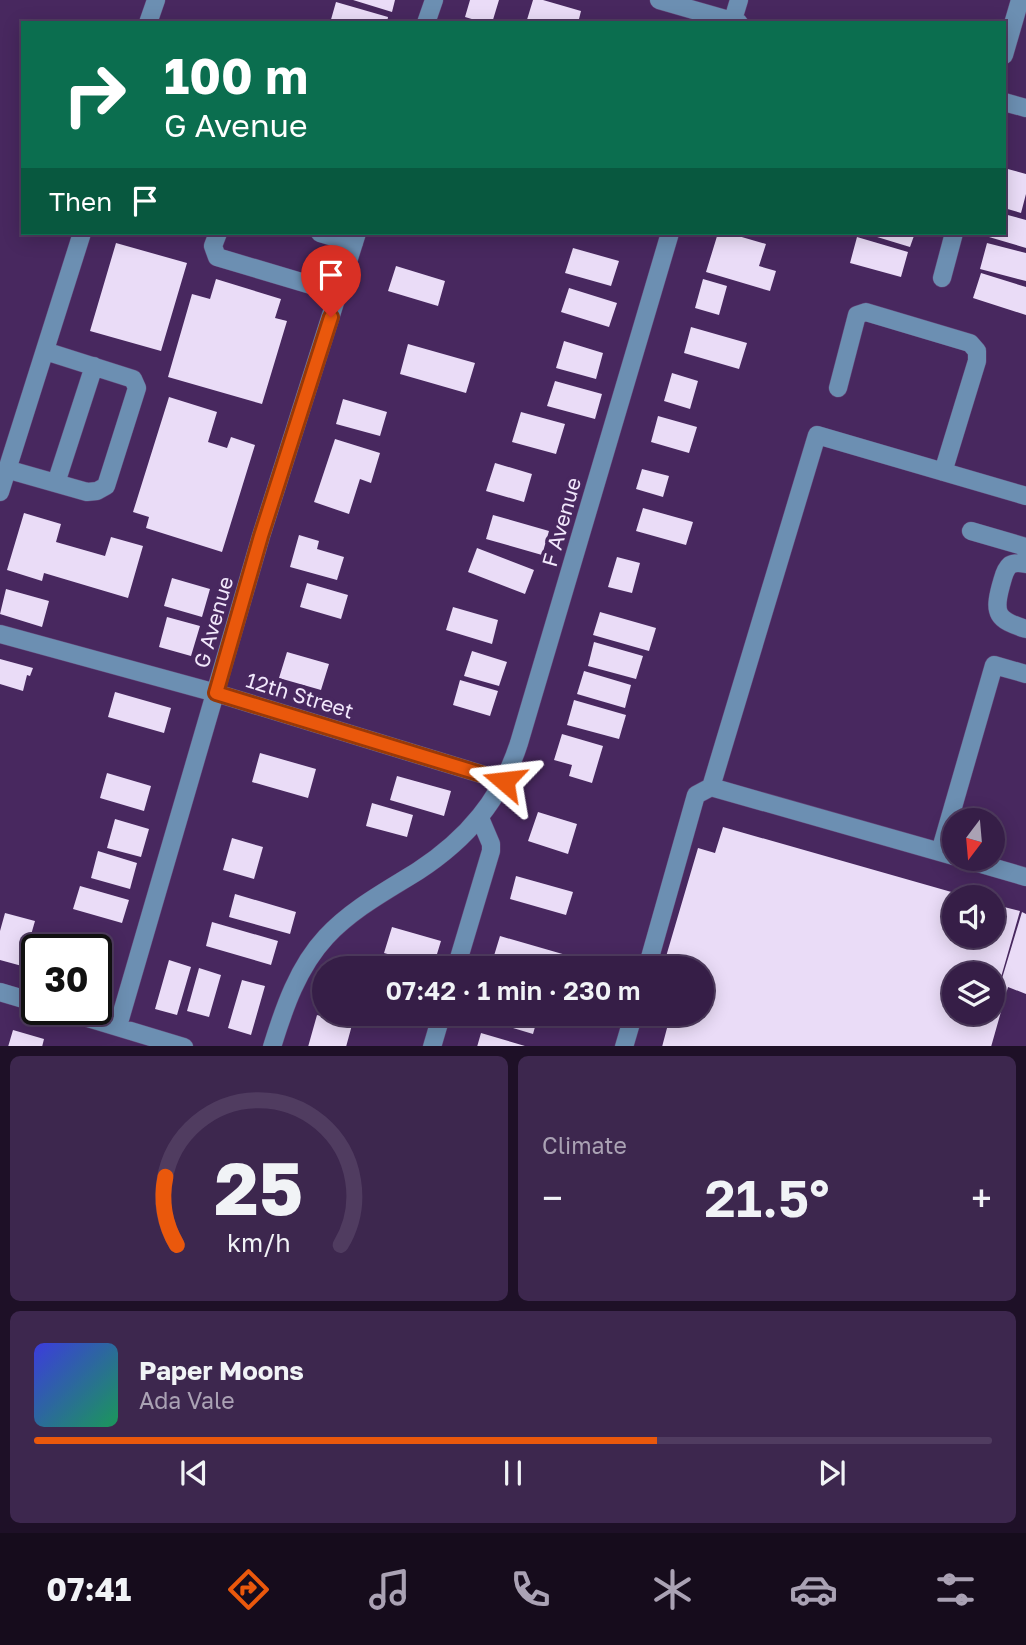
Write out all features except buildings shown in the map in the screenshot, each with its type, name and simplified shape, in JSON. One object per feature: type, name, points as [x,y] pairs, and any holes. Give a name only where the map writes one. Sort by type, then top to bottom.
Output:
[{"type":"street","points":[[149,21],[156,0]]},
{"type":"street","points":[[427,21],[434,0]]},
{"type":"street","points":[[659,0],[732,21]]},
{"type":"street","points":[[735,21],[739,0]]},
{"type":"street","points":[[1006,48],[1020,0]]},
{"type":"street","points":[[1006,103],[1026,108]]},
{"type":"street","points":[[0,492],[81,235]]},
{"type":"street","points":[[217,235],[213,246],[217,257],[338,293]]},
{"type":"street","points":[[334,235],[356,238]]},
{"type":"street","name":"F Avenue","points":[[272,1046],[300,974],[326,937],[361,906],[436,859],[456,842],[480,818],[504,781],[514,760],[669,235]]},
{"type":"street","points":[[942,278],[953,235]]},
{"type":"street","name":"G Avenue","points":[[118,1026],[261,536],[356,238]]},
{"type":"street","points":[[838,388],[858,315],[866,312],[970,343],[977,351],[977,361],[943,472]]},
{"type":"street","points":[[6,469],[87,492],[106,486],[137,388],[133,379],[45,351]]},
{"type":"street","points":[[56,483],[94,366]]},
{"type":"street","points":[[711,787],[817,435],[1026,496]]},
{"type":"street","points":[[971,531],[1026,548]]},
{"type":"street","points":[[1026,564],[1018,562],[1010,565],[1004,574],[996,605],[1000,614],[1010,624],[1026,629]]},
{"type":"street","name":"12th Street","points":[[0,634],[216,693],[504,781]]},
{"type":"street","points":[[958,808],[994,665],[1026,674]]},
{"type":"street","points":[[650,956],[696,795],[711,787],[942,853]]},
{"type":"street","points":[[460,956],[491,851],[491,844],[480,818]]},
{"type":"street","points":[[1005,871],[1026,877]]},
{"type":"street","points":[[0,992],[21,998]]},
{"type":"street","points":[[112,1024],[184,1046]]},
{"type":"street","points":[[432,1046],[438,1026]]},
{"type":"street","points":[[624,1046],[630,1026]]},
{"type":"route","points":[[331,317],[261,536],[216,693],[504,781]]}]
